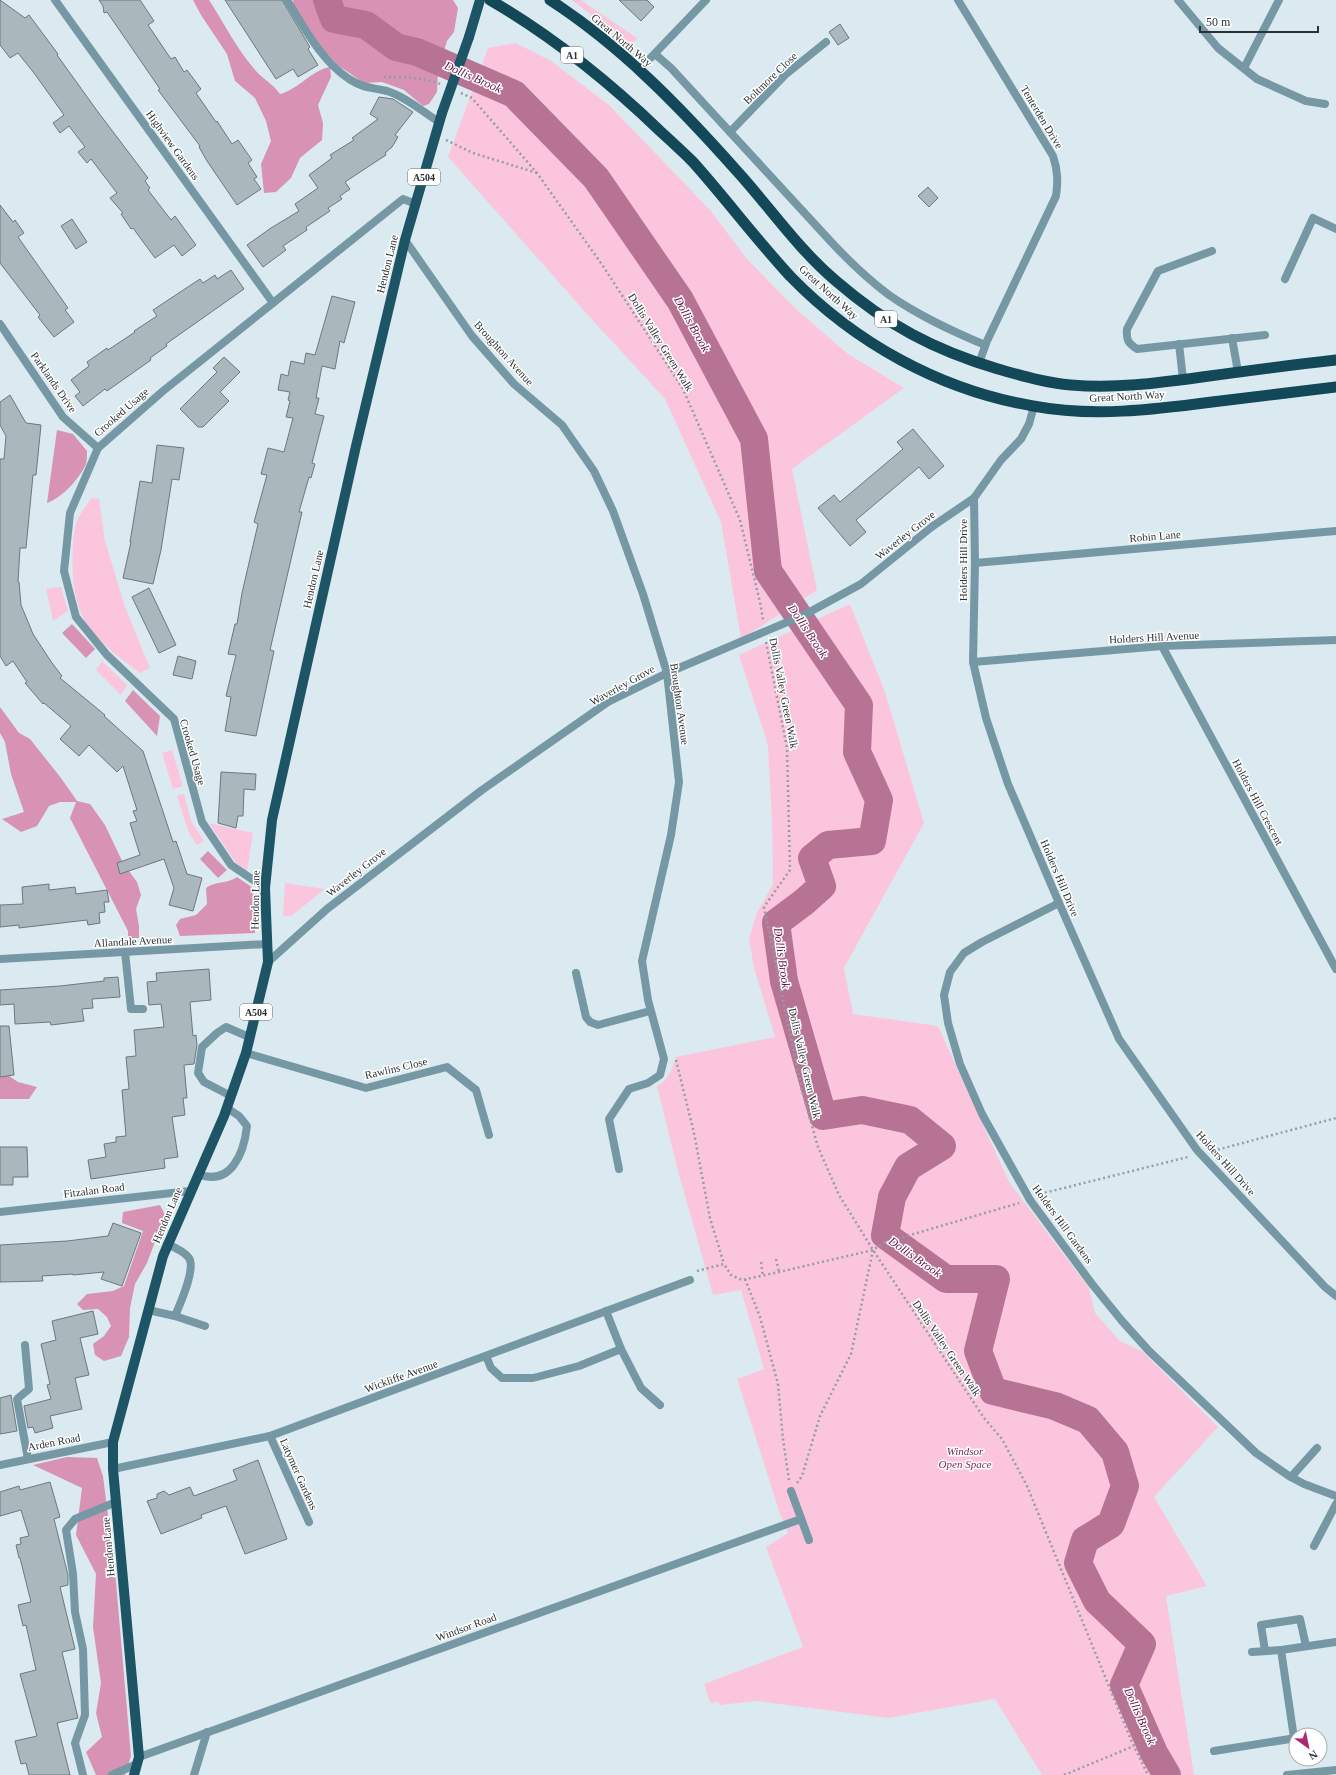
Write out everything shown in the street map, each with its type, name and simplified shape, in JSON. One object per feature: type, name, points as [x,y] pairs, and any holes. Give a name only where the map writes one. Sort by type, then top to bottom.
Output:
[{"type":"highway","name":"Great North Way","points":[[490,0],[565,49],[647,118],[692,160],[788,274],[827,310],[852,330],[887,353],[923,372],[990,396],[1034,406],[1085,411],[1116,412],[1149,410],[1336,387]]},
{"type":"highway","name":"Great North Way","points":[[550,0],[594,32],[640,70],[736,170],[833,279],[859,300],[913,336],[947,352],[1036,380],[1071,385],[1103,387],[1150,384],[1336,360]]},
{"type":"main road","name":"Hendon Lane","points":[[134,1775],[138,1761],[113,1470],[112,1442],[167,1244],[227,1108],[246,1053],[268,962],[264,888],[272,820],[354,453],[405,240],[441,118],[480,0]]},
{"type":"street","name":"Highview Gardens","points":[[55,0],[273,303]]},
{"type":"street","points":[[287,0],[325,59],[349,79],[364,88],[387,91],[441,118]]},
{"type":"street","points":[[640,70],[706,0]]},
{"type":"street","name":"Tenterden Drive","points":[[958,0],[1054,156],[1058,170],[1056,196],[985,345],[978,363]]},
{"type":"street","points":[[1178,0],[1218,48],[1257,79],[1306,101],[1325,104]]},
{"type":"street","points":[[1244,68],[1279,0]]},
{"type":"street","name":"Boltmore Close","points":[[730,132],[785,75],[826,42]]},
{"type":"street","name":"Great North Way","points":[[655,54],[671,68],[814,224],[859,270],[889,295],[914,311],[946,328],[985,345]]},
{"type":"street","name":"Crooked Usage","points":[[264,888],[231,865],[202,822],[174,719],[107,655],[76,617],[64,571],[70,512],[98,448],[163,390],[403,199],[416,204]]},
{"type":"street","points":[[1285,279],[1313,218],[1336,229]]},
{"type":"street","name":"Broughton Avenue","points":[[405,240],[472,336],[514,384],[562,425],[594,471],[614,511],[643,594],[667,673],[679,782],[671,836],[642,960],[650,1011],[664,1058],[660,1075],[648,1083],[629,1089],[609,1119],[619,1169]]},
{"type":"street","points":[[1212,251],[1158,271],[1127,329],[1126,337],[1130,344],[1137,349],[1265,335]]},
{"type":"street","name":"Parklands Drive","points":[[0,324],[63,416],[98,448]]},
{"type":"street","points":[[1232,338],[1238,372]]},
{"type":"street","points":[[1179,344],[1183,379]]},
{"type":"street","points":[[974,498],[1001,460],[1021,439],[1029,424],[1034,406]]},
{"type":"street","name":"Waverley Grove","points":[[268,962],[327,909],[482,790],[608,702],[667,673],[804,615],[861,584],[933,526],[974,498]]},
{"type":"street","name":"Holders Hill Drive","points":[[974,498],[974,662],[986,718],[1008,784],[1119,1039],[1200,1154],[1325,1287],[1336,1296]]},
{"type":"street","name":"Robin Lane","points":[[975,563],[1336,531]]},
{"type":"street","name":"Holders Hill Avenue","points":[[974,662],[1162,646],[1336,640]]},
{"type":"street","name":"Holders Hill Crescent","points":[[1162,646],[1336,969]]},
{"type":"street","name":"Holders Hill Gardens","points":[[1059,903],[982,942],[964,953],[950,972],[944,995],[948,1023],[960,1064],[982,1114],[1030,1200],[1092,1284],[1149,1351],[1256,1453],[1290,1477],[1336,1496]]},
{"type":"street","name":"Allandale Avenue","points":[[0,959],[266,944]]},
{"type":"street","points":[[125,952],[131,1009],[143,1009]]},
{"type":"street","points":[[576,973],[586,1017],[590,1022],[598,1024],[650,1011]]},
{"type":"street","points":[[231,1096],[204,1082],[198,1073],[202,1047],[226,1027],[249,1037]]},
{"type":"street","name":"Rawlins Close","points":[[246,1053],[366,1088],[447,1067],[476,1090],[489,1136]]},
{"type":"street","points":[[198,1174],[214,1177],[225,1174],[236,1163],[245,1139],[247,1126],[239,1116],[227,1108]]},
{"type":"street","name":"Fitzalan Road","points":[[0,1212],[190,1191]]},
{"type":"street","points":[[167,1244],[178,1249],[189,1258],[192,1268],[175,1316]]},
{"type":"street","name":"Wickliffe Avenue","points":[[113,1470],[270,1436],[690,1280]]},
{"type":"street","points":[[148,1310],[175,1316],[205,1326]]},
{"type":"street","points":[[606,1311],[621,1349],[641,1388],[660,1405]]},
{"type":"street","points":[[25,1345],[29,1389],[18,1399],[28,1459]]},
{"type":"street","points":[[486,1356],[491,1368],[502,1378],[533,1378],[579,1366],[621,1349]]},
{"type":"street","name":"Latymer Gardens","points":[[270,1436],[309,1522]]},
{"type":"street","name":"Arden Road","points":[[0,1465],[112,1442]]},
{"type":"street","points":[[1290,1477],[1317,1448]]},
{"type":"street","points":[[791,1491],[809,1540]]},
{"type":"street","points":[[83,1775],[75,1743],[85,1715],[84,1649],[75,1612],[73,1574],[66,1530],[75,1519],[116,1502]]},
{"type":"street","points":[[1314,1546],[1336,1504]]},
{"type":"street","name":"Windsor Road","points":[[112,1775],[138,1761],[207,1732],[801,1519]]},
{"type":"street","points":[[1265,1651],[1261,1625],[1300,1619],[1306,1646]]},
{"type":"street","points":[[1252,1652],[1281,1650],[1336,1642]]},
{"type":"street","points":[[1281,1650],[1293,1727]]},
{"type":"street","points":[[194,1775],[207,1732]]},
{"type":"street","points":[[1214,1751],[1288,1739]]},
{"type":"street","points":[[1286,1775],[1336,1770]]},
{"type":"path","points":[[383,77],[431,80],[444,86]]},
{"type":"path","name":"Dollis Valley Green Walk","points":[[458,92],[472,98],[537,173],[603,266],[683,389],[740,520],[760,602],[764,631],[788,748],[790,870],[764,907],[801,1087],[818,1147],[839,1195],[873,1250],[984,1418],[1002,1440],[1027,1486],[1134,1746],[1148,1775]]},
{"type":"path","points":[[436,136],[473,153],[537,173]]},
{"type":"path","points":[[662,1053],[676,1060],[694,1134],[710,1218],[724,1264],[731,1275],[742,1280],[873,1250],[883,1243],[1030,1200],[1042,1192],[1200,1154],[1336,1118]]},
{"type":"path","points":[[791,1491],[802,1476],[820,1416],[851,1354],[873,1250]]},
{"type":"path","points":[[776,1259],[779,1272]]},
{"type":"path","points":[[761,1262],[764,1276]]},
{"type":"path","points":[[690,1280],[694,1272],[724,1264]]},
{"type":"path","points":[[745,1279],[760,1317],[778,1384],[783,1439],[791,1491]]},
{"type":"path","points":[[1064,1775],[1134,1746]]},
{"type":"green space","points":[[572,0],[581,0],[637,38],[631,46]]},
{"type":"green space","points":[[516,43],[551,61],[609,105],[709,209],[748,260],[797,310],[848,354],[904,388],[792,469],[817,590],[741,639],[721,522],[665,399],[586,313],[448,157],[488,48]]},
{"type":"green space","points":[[91,498],[99,499],[105,541],[125,607],[150,668],[140,673],[112,651],[93,633],[82,616],[78,604],[72,565],[73,539],[77,520]]},
{"type":"green space","points":[[61,587],[68,611],[53,621],[46,589]]},
{"type":"green space","name":"Windsor Open Space","points":[[850,604],[885,692],[924,823],[844,968],[853,1014],[938,1026],[1009,1182],[1089,1288],[1095,1313],[1120,1341],[1143,1352],[1218,1427],[1154,1497],[1207,1586],[1166,1596],[1194,1775],[1042,1775],[995,1699],[888,1718],[757,1701],[720,1705],[718,1702],[710,1703],[704,1684],[803,1647],[766,1547],[788,1533],[779,1511],[737,1379],[764,1369],[741,1290],[713,1295],[678,1171],[657,1086],[667,1078],[676,1057],[775,1037],[754,968],[749,938],[757,913],[773,884],[772,822],[768,745],[739,655]]},
{"type":"green space","points":[[102,661],[127,685],[121,695],[96,670]]},
{"type":"green space","points":[[172,750],[183,786],[173,789],[162,753]]},
{"type":"green space","points":[[184,794],[191,821],[204,841],[197,845],[189,833],[177,796]]},
{"type":"green space","points":[[209,823],[253,833],[247,871],[236,863]]},
{"type":"green space","points":[[285,883],[325,889],[291,916],[283,916]]},
{"type":"shaded area","points":[[193,0],[209,0],[249,63],[280,94],[287,92],[317,72],[330,67],[331,77],[318,105],[323,123],[322,140],[300,158],[291,178],[276,192],[264,193],[261,164],[271,141],[266,121],[255,98],[235,81],[227,54],[201,15]]},
{"type":"shaded area","points":[[293,0],[453,0],[458,8],[454,32],[447,41],[438,71],[437,92],[429,104],[423,106],[404,90],[382,82],[364,83],[339,66],[312,39],[295,12]]},
{"type":"shaded area","points":[[57,430],[73,434],[87,451],[87,461],[83,470],[70,487],[65,492],[47,503]]},
{"type":"shaded area","points":[[72,624],[95,649],[86,658],[62,633]]},
{"type":"shaded area","points":[[133,690],[160,716],[157,736],[125,701]]},
{"type":"shaded area","points":[[0,707],[19,733],[30,739],[77,801],[90,804],[105,825],[123,863],[137,882],[141,895],[136,909],[139,926],[139,938],[128,938],[128,931],[70,818],[76,802],[60,802],[49,806],[37,826],[21,832],[2,819],[24,812],[11,774],[5,742],[0,733]]},
{"type":"shaded area","points":[[208,851],[227,870],[218,878],[200,859]]},
{"type":"shaded area","points":[[237,877],[253,888],[255,933],[180,936],[176,925],[180,919],[196,915],[207,904],[206,888],[213,884],[229,881]]},
{"type":"shaded area","points":[[0,1072],[18,1082],[37,1087],[29,1099],[0,1099]]},
{"type":"shaded area","points":[[160,1205],[165,1215],[147,1263],[135,1284],[130,1308],[129,1337],[121,1356],[104,1361],[95,1355],[93,1344],[104,1336],[111,1326],[107,1317],[98,1309],[83,1310],[77,1304],[87,1294],[113,1291],[124,1286],[143,1231],[122,1223],[123,1212]]},
{"type":"shaded area","points":[[67,1457],[97,1458],[103,1476],[115,1571],[131,1756],[125,1775],[96,1775],[86,1752],[102,1737],[96,1713],[101,1683],[93,1627],[96,1574],[76,1535],[82,1488],[33,1465]]},
{"type":"building","points":[[0,0],[25,18],[29,15],[98,112],[148,178],[145,181],[150,188],[148,190],[171,220],[175,216],[196,245],[182,256],[174,245],[155,258],[133,228],[131,229],[121,214],[123,213],[110,198],[117,193],[91,159],[87,163],[78,152],[85,147],[69,126],[60,133],[53,123],[64,115],[18,53],[10,58],[0,45]]},
{"type":"building","points":[[99,0],[140,0],[154,21],[148,25],[171,59],[175,57],[184,72],[187,70],[201,89],[196,93],[216,122],[217,121],[232,144],[238,140],[252,160],[248,163],[257,177],[254,179],[261,189],[237,205],[207,161],[199,147],[200,146],[158,90],[160,89],[107,12],[104,13],[103,6]]},
{"type":"building","points":[[225,0],[282,0],[310,47],[308,49],[318,65],[298,77],[293,69],[276,79]]},
{"type":"building","points":[[619,0],[647,0],[654,7],[641,21]]},
{"type":"building","points":[[840,24],[849,38],[838,45],[829,32]]},
{"type":"building","points":[[379,97],[393,99],[413,112],[395,135],[398,137],[392,147],[385,153],[386,155],[345,182],[350,189],[340,196],[342,199],[328,208],[330,211],[306,227],[307,230],[283,246],[286,250],[263,267],[247,245],[299,211],[295,204],[318,188],[309,175],[332,158],[330,155],[354,140],[352,138],[378,119],[370,114]]},
{"type":"building","points":[[928,187],[938,198],[929,207],[918,196]]},
{"type":"building","points":[[0,205],[13,222],[15,220],[24,233],[18,237],[68,308],[65,310],[74,322],[54,337],[38,317],[40,315],[0,263]]},
{"type":"building","points":[[72,219],[87,242],[76,249],[61,226]]},
{"type":"building","points":[[231,270],[244,289],[166,344],[167,346],[150,358],[151,360],[107,391],[105,389],[83,406],[75,396],[80,392],[71,380],[89,366],[87,362],[107,348],[108,350],[157,316],[153,310],[200,279],[203,283],[215,275],[217,279]]},
{"type":"building","points":[[332,296],[355,302],[344,343],[340,341],[335,369],[322,366],[316,398],[319,398],[315,414],[324,416],[312,463],[315,464],[311,478],[309,477],[299,512],[302,512],[270,650],[274,651],[256,736],[225,731],[231,697],[226,696],[236,655],[228,654],[235,624],[237,624],[242,593],[258,524],[254,522],[267,475],[261,474],[268,448],[284,452],[293,418],[286,417],[290,401],[288,400],[290,392],[278,390],[281,374],[288,376],[291,361],[304,364],[306,353],[315,355]]},
{"type":"building","points":[[224,357],[240,372],[220,392],[229,401],[203,427],[198,427],[180,409],[217,372],[213,368]]},
{"type":"building","points":[[10,395],[26,423],[41,425],[36,475],[33,475],[26,548],[20,548],[18,582],[21,605],[33,634],[62,676],[60,678],[105,715],[104,716],[143,751],[173,842],[176,841],[187,874],[202,878],[193,911],[169,905],[174,888],[164,859],[120,874],[117,863],[140,855],[130,823],[137,821],[133,811],[137,810],[123,766],[117,772],[89,745],[79,756],[60,739],[71,726],[44,703],[43,704],[25,683],[27,682],[13,661],[6,666],[0,656],[0,459],[4,459],[6,436],[0,425],[0,402]]},
{"type":"building","points":[[913,429],[944,466],[929,479],[919,467],[856,520],[866,532],[850,546],[818,508],[834,495],[840,502],[903,449],[897,442]]},
{"type":"building","points":[[157,445],[184,448],[179,480],[172,479],[161,550],[153,584],[123,578],[131,542],[140,481],[152,483]]},
{"type":"building","points":[[149,588],[176,645],[159,653],[132,597]]},
{"type":"building","points":[[178,656],[196,661],[192,679],[173,675]]},
{"type":"building","points":[[221,772],[256,774],[255,790],[244,789],[243,816],[238,816],[236,828],[218,823]]},
{"type":"building","points":[[49,884],[49,890],[75,887],[76,894],[107,890],[109,902],[104,902],[105,912],[99,913],[100,923],[88,925],[87,920],[19,928],[19,925],[0,927],[0,905],[23,904],[22,887]]},
{"type":"building","points":[[209,969],[211,1000],[190,1002],[193,1036],[196,1035],[197,1045],[194,1064],[184,1065],[187,1098],[183,1098],[185,1115],[172,1117],[178,1157],[164,1159],[165,1168],[91,1179],[88,1160],[106,1157],[104,1144],[116,1142],[116,1137],[126,1136],[122,1090],[129,1089],[126,1057],[136,1056],[134,1030],[164,1027],[161,1004],[149,1005],[147,982],[157,981],[156,973]]},
{"type":"building","points":[[118,977],[120,997],[92,999],[93,1008],[82,1009],[84,1021],[51,1025],[50,1022],[15,1024],[14,1004],[0,1005],[0,990],[60,986],[104,981],[104,978]]},
{"type":"building","points":[[0,1026],[9,1026],[14,1075],[0,1077]]},
{"type":"building","points":[[0,1147],[27,1147],[28,1177],[13,1177],[13,1185],[0,1185]]},
{"type":"building","points":[[113,1223],[141,1233],[122,1286],[101,1279],[104,1272],[42,1276],[43,1281],[0,1282],[0,1245],[67,1241],[108,1236]]},
{"type":"building","points":[[93,1311],[98,1334],[80,1338],[89,1375],[75,1378],[82,1409],[50,1416],[53,1428],[35,1433],[33,1427],[28,1428],[24,1406],[51,1399],[47,1385],[50,1384],[41,1344],[56,1340],[52,1321]]},
{"type":"building","points":[[11,1395],[17,1431],[0,1434],[0,1398]]},
{"type":"building","points":[[258,1460],[287,1539],[245,1554],[226,1506],[201,1515],[202,1518],[161,1534],[147,1501],[157,1498],[157,1494],[164,1491],[169,1495],[190,1487],[194,1496],[237,1480],[233,1470]]},
{"type":"building","points":[[50,1482],[60,1517],[54,1519],[68,1575],[68,1585],[60,1587],[75,1649],[62,1652],[78,1718],[57,1723],[70,1775],[29,1775],[26,1763],[21,1764],[15,1741],[37,1736],[20,1674],[36,1670],[26,1625],[23,1626],[18,1605],[31,1602],[16,1545],[21,1544],[20,1538],[29,1536],[21,1510],[0,1516],[0,1492],[19,1486],[20,1490]]},
{"type":"waterway","name":"Dollis Brook","points":[[327,0],[334,19],[366,25],[396,47],[417,52],[514,94],[596,178],[680,300],[754,439],[768,571],[859,705],[857,752],[879,800],[872,841],[828,845],[812,858],[822,886],[776,923],[784,981],[823,1116],[862,1110],[910,1120],[942,1146],[908,1167],[892,1197],[885,1235],[946,1279],[996,1279],[978,1351],[993,1391],[1055,1406],[1088,1420],[1115,1452],[1125,1486],[1111,1524],[1085,1540],[1078,1563],[1097,1601],[1142,1644],[1124,1685],[1154,1753],[1167,1775]]}]
